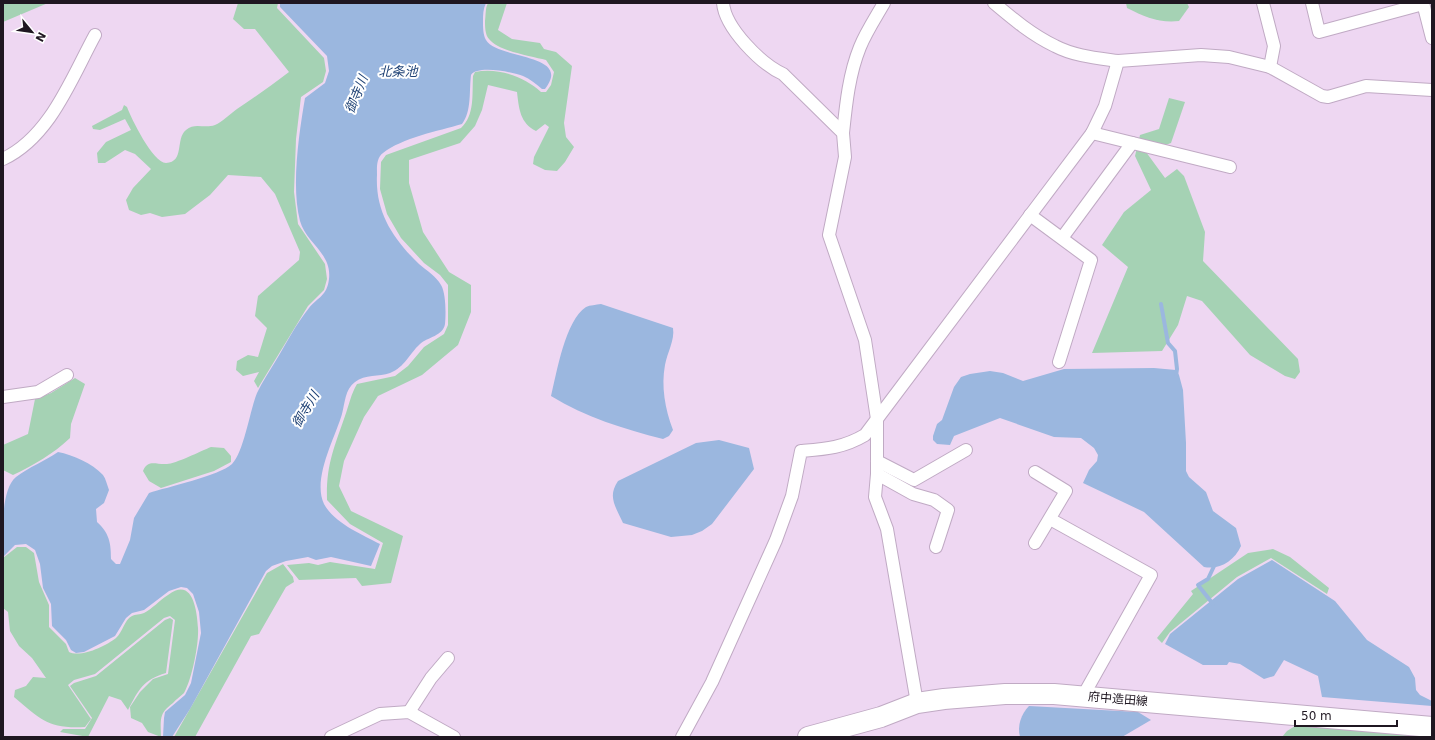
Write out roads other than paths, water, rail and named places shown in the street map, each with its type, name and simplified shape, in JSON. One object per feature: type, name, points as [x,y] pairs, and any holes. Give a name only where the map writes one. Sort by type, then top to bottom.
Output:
[{"type":"main road","name":"府中造田線","points":[[808,737],[881,717],[916,703],[1005,694],[1054,694],[1083,696],[1432,727]]},
{"type":"street","points":[[723,3],[734,30],[746,44],[774,70],[783,74],[843,133]]},
{"type":"street","points":[[884,3],[860,46],[853,70],[843,133],[845,157],[829,235],[865,340],[877,418],[877,474],[874,497],[887,529],[916,703]]},
{"type":"street","points":[[994,3],[1023,27],[1056,47],[1083,56],[1118,61],[1201,55],[1229,57],[1270,67],[1322,96],[1328,97],[1366,86],[1432,90]]},
{"type":"street","points":[[1263,3],[1274,46],[1270,67]]},
{"type":"street","points":[[1312,3],[1319,32],[1423,3],[1432,38]]},
{"type":"street","points":[[3,160],[26,146],[47,121],[95,35]]},
{"type":"street","points":[[682,737],[712,682],[781,528],[792,496],[801,451],[826,449],[850,444],[865,435],[1092,133],[1105,106],[1118,61]]},
{"type":"street","points":[[1092,133],[1230,167]]},
{"type":"street","points":[[1062,238],[1132,143]]},
{"type":"street","points":[[1030,215],[1091,260],[1059,362]]},
{"type":"street","points":[[3,397],[38,392],[67,376]]},
{"type":"street","points":[[877,461],[914,480],[966,450]]},
{"type":"street","points":[[1035,472],[1066,490],[1035,544]]},
{"type":"street","points":[[877,474],[914,494],[934,500],[948,510],[936,547]]},
{"type":"street","points":[[1050,519],[1151,576],[1083,696]]},
{"type":"street","points":[[410,712],[431,678],[448,658]]},
{"type":"street","points":[[331,737],[380,714],[410,712],[454,737]]},
{"type":"water","name":"北条池","points":[[280,3],[486,3],[483,21],[486,40],[493,46],[504,51],[542,63],[549,69],[551,77],[545,89],[542,89],[535,83],[518,74],[496,70],[480,70],[475,72],[471,75],[469,107],[462,124],[400,143],[383,153],[379,158],[377,166],[377,188],[379,201],[388,224],[401,245],[439,282],[443,289],[445,298],[445,324],[444,328],[438,334],[420,344],[403,364],[395,370],[386,374],[359,379],[349,388],[342,414],[326,459],[321,483],[321,494],[324,504],[342,523],[380,544],[371,566],[331,557],[316,560],[308,557],[286,561],[272,566],[266,571],[190,709],[172,737],[163,737],[165,712],[185,695],[191,683],[201,633],[199,612],[193,594],[187,588],[181,587],[169,591],[144,610],[132,613],[126,618],[115,636],[84,652],[76,653],[71,650],[66,640],[52,626],[51,604],[43,588],[40,564],[35,550],[26,544],[15,545],[3,557],[5,502],[7,492],[11,483],[16,477],[58,452],[76,457],[88,463],[99,471],[106,480],[109,490],[104,503],[96,509],[97,522],[107,534],[111,559],[116,564],[120,564],[130,540],[134,518],[149,493],[216,473],[232,464],[236,458],[243,441],[254,400],[263,381],[309,308],[324,293],[329,279],[327,262],[303,229],[297,207],[296,192],[298,143],[305,98],[325,83],[329,71],[327,56],[280,7]]},
{"type":"water","points":[[601,304],[673,328],[673,337],[666,360],[663,381],[666,406],[673,430],[669,436],[663,439],[605,422],[577,410],[551,396],[559,361],[567,335],[573,323],[586,307]]},
{"type":"water","points":[[1154,368],[1176,370],[1179,375],[1183,390],[1186,471],[1189,477],[1206,492],[1213,511],[1236,528],[1241,546],[1235,556],[1221,566],[1210,568],[1204,567],[1144,512],[1083,483],[1089,470],[1097,461],[1098,455],[1094,448],[1081,438],[1054,437],[1000,418],[954,436],[950,445],[937,444],[933,440],[937,424],[942,420],[954,387],[961,377],[970,374],[990,371],[1003,373],[1023,381],[1064,369]]},
{"type":"water","points":[[719,440],[749,448],[754,469],[712,524],[702,531],[692,535],[671,537],[623,523],[615,507],[613,497],[613,492],[618,481],[696,443]]},
{"type":"water","points":[[1272,560],[1335,601],[1367,640],[1409,667],[1415,678],[1416,690],[1420,695],[1432,701],[1432,706],[1322,697],[1318,676],[1284,660],[1274,676],[1264,679],[1240,664],[1229,662],[1227,665],[1203,665],[1165,644],[1170,634],[1238,579]]},
{"type":"water","points":[[1029,706],[1138,712],[1151,720],[1122,737],[1020,737],[1020,720]]},
{"type":"waterway","points":[[1161,304],[1168,343],[1175,351],[1177,369],[1176,376]]},
{"type":"waterway","points":[[1213,604],[1198,585],[1208,579],[1215,564]]},
{"type":"water label","name":"御寺川","points":[[356,94]]},
{"type":"water label","name":"御寺川","points":[[305,409]]}]
